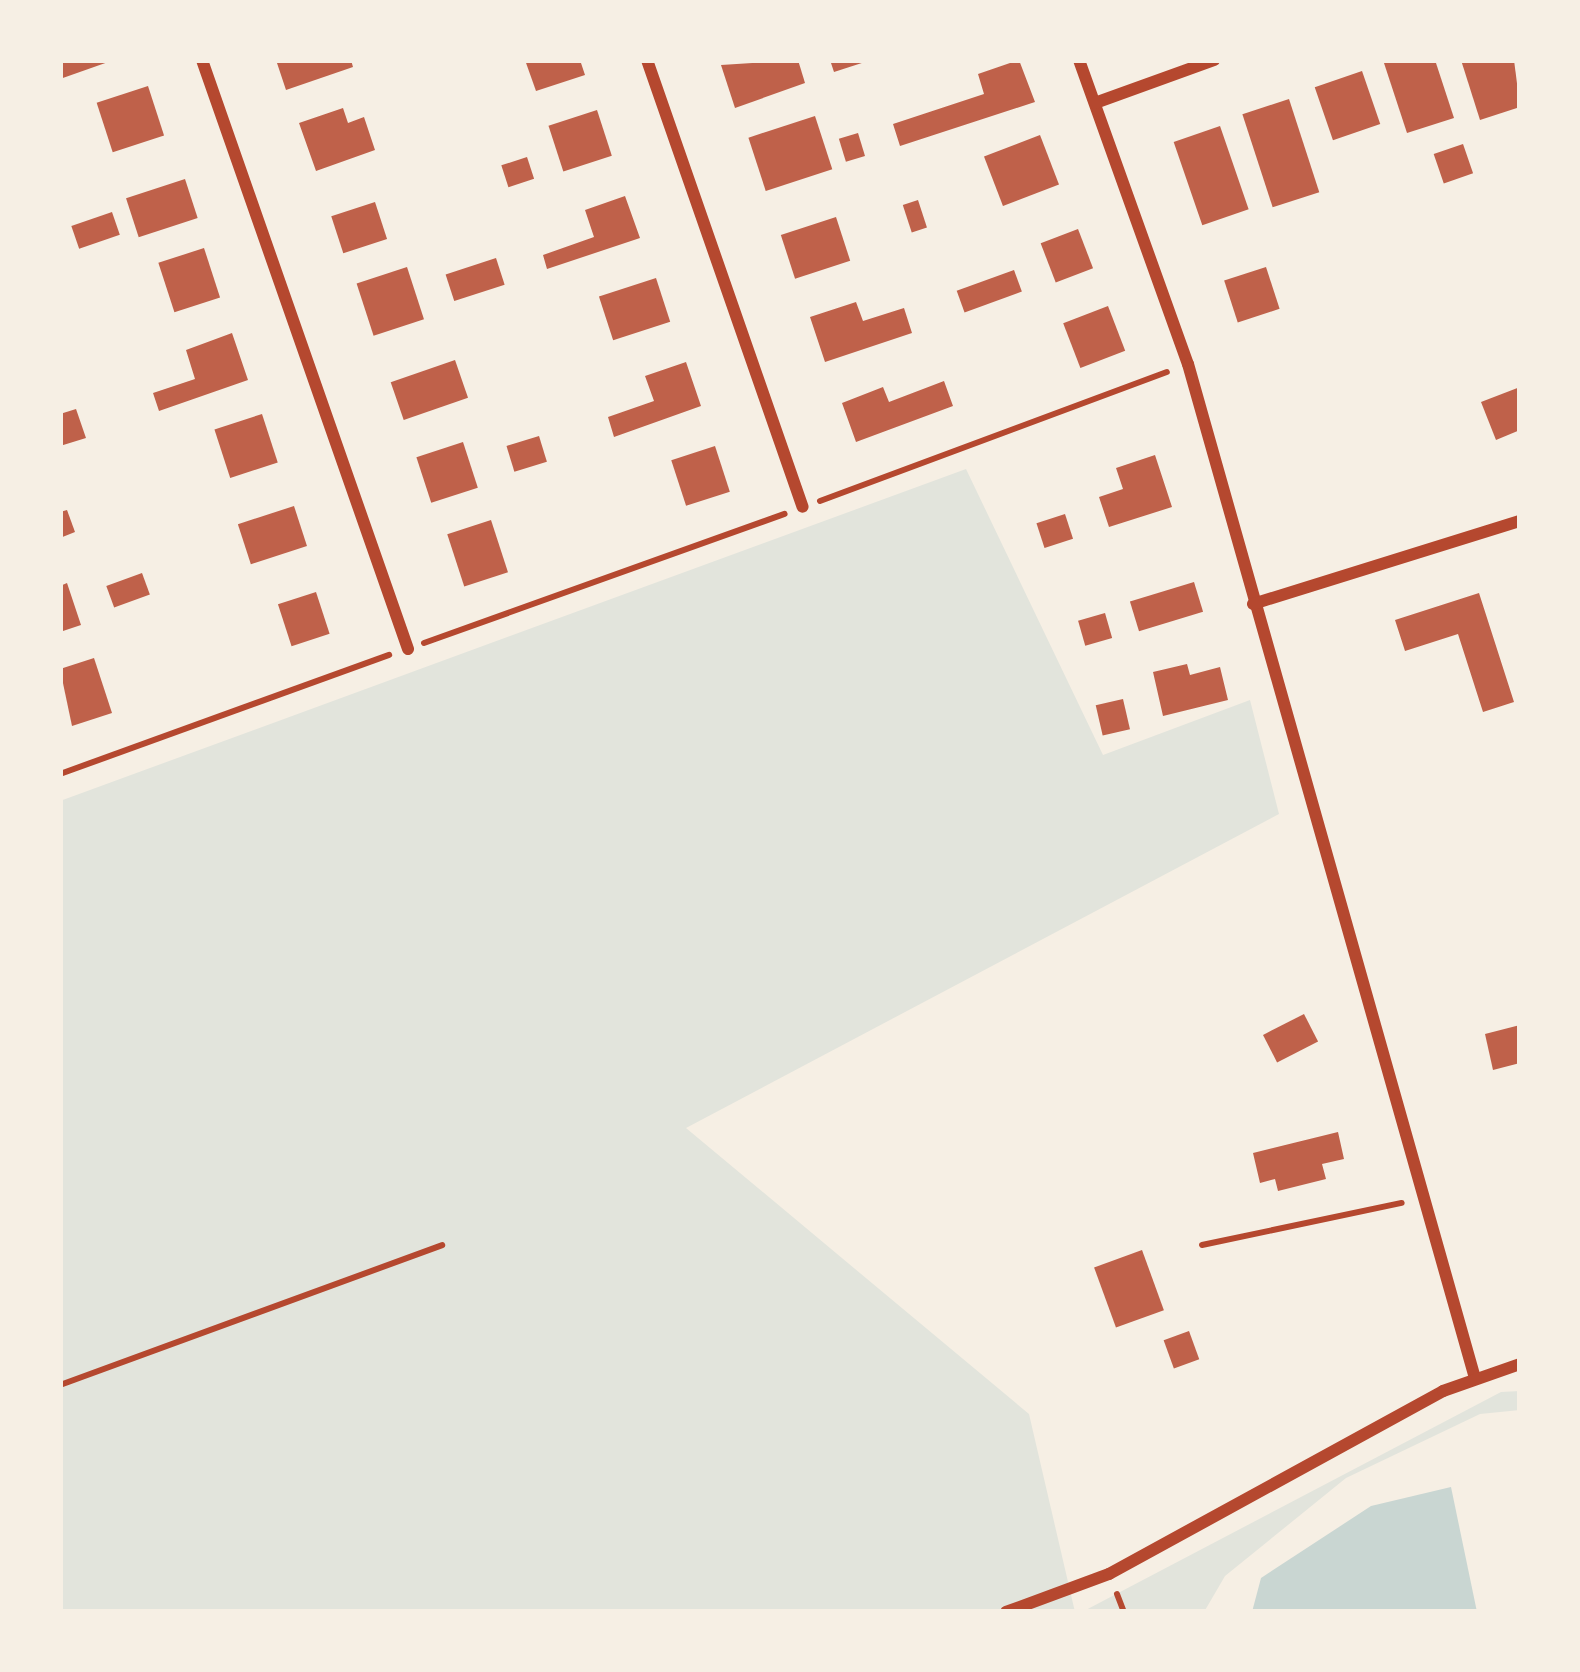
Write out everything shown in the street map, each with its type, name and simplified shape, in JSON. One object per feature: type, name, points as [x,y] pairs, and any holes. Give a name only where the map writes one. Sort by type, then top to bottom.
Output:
[{"type":"street","points":[[202,60],[408,649]]},
{"type":"street","points":[[647,60],[803,507]]},
{"type":"street","points":[[1079,60],[1188,364],[1418,1200],[1475,1378]]},
{"type":"street","points":[[1095,103],[1214,60]]},
{"type":"street","points":[[1253,604],[1520,521]]},
{"type":"street","points":[[1006,1612],[1109,1574],[1475,1378],[1520,1364]]},
{"type":"path","points":[[60,774],[1188,364]]},
{"type":"path","points":[[1202,1244],[1418,1200]]},
{"type":"path","points":[[60,1385],[442,1245]]},
{"type":"shaded area","points":[[966,469],[1103,755],[1250,700],[1279,814],[686,1128],[1029,1414],[1075,1612],[60,1612],[60,801]]},
{"type":"shaded area","points":[[1520,1391],[1520,1410],[1480,1414],[1346,1478],[1225,1576],[1204,1612],[1082,1612],[1501,1392]]},
{"type":"shaded area","points":[[1451,1487],[1477,1612],[1252,1612],[1261,1578],[1371,1506]]},
{"type":"building","points":[[60,60],[110,60],[111,61],[60,79]]},
{"type":"building","points":[[276,60],[351,60],[353,67],[286,90]]},
{"type":"building","points":[[525,60],[580,60],[585,75],[536,91]]},
{"type":"building","points":[[798,60],[805,83],[735,108],[721,65]]},
{"type":"building","points":[[830,60],[868,60],[868,61],[834,72]]},
{"type":"building","points":[[1019,60],[1035,102],[900,146],[893,124],[984,94],[978,74]]},
{"type":"building","points":[[1383,60],[1435,60],[1454,118],[1407,133]]},
{"type":"building","points":[[1461,60],[1514,60],[1520,107],[1480,120]]},
{"type":"building","points":[[1362,71],[1380,124],[1333,140],[1315,87]]},
{"type":"building","points":[[148,86],[164,135],[113,152],[97,103]]},
{"type":"building","points":[[1289,99],[1319,192],[1273,207],[1242,114]]},
{"type":"building","points":[[343,108],[348,123],[364,117],[375,150],[316,171],[299,123]]},
{"type":"building","points":[[597,110],[612,156],[563,171],[548,126]]},
{"type":"building","points":[[815,116],[832,169],[766,191],[748,138]]},
{"type":"building","points":[[1220,126],[1249,209],[1202,225],[1174,142]]},
{"type":"building","points":[[858,133],[865,156],[846,162],[839,139]]},
{"type":"building","points":[[1040,135],[1059,184],[1003,206],[984,157]]},
{"type":"building","points":[[1463,144],[1473,173],[1444,183],[1434,154]]},
{"type":"building","points":[[527,157],[534,179],[508,187],[501,165]]},
{"type":"building","points":[[185,179],[198,218],[139,237],[126,198]]},
{"type":"building","points":[[625,196],[640,238],[547,269],[543,255],[594,237],[585,210]]},
{"type":"building","points":[[918,200],[927,228],[912,233],[903,205]]},
{"type":"building","points":[[375,202],[387,239],[343,253],[331,216]]},
{"type":"building","points":[[112,212],[120,235],[79,249],[71,226]]},
{"type":"building","points":[[836,217],[850,261],[795,279],[781,235]]},
{"type":"building","points":[[1078,229],[1093,268],[1056,283],[1041,243]]},
{"type":"building","points":[[204,248],[220,297],[174,312],[158,263]]},
{"type":"building","points":[[496,258],[505,285],[454,301],[446,274]]},
{"type":"building","points":[[407,267],[424,319],[374,336],[357,283]]},
{"type":"building","points":[[1266,267],[1280,309],[1238,322],[1224,281]]},
{"type":"building","points":[[1014,270],[1022,292],[965,312],[957,291]]},
{"type":"building","points":[[656,278],[670,322],[613,340],[599,297]]},
{"type":"building","points":[[856,302],[863,321],[904,308],[912,333],[825,362],[810,317]]},
{"type":"building","points":[[1108,306],[1125,351],[1080,368],[1063,323]]},
{"type":"building","points":[[232,333],[248,380],[159,411],[153,393],[195,379],[186,350]]},
{"type":"building","points":[[455,360],[468,398],[404,420],[391,382]]},
{"type":"building","points":[[686,362],[701,406],[614,437],[608,417],[654,401],[645,376]]},
{"type":"building","points":[[944,381],[953,406],[856,442],[842,403],[883,387],[889,402]]},
{"type":"building","points":[[1520,387],[1520,430],[1496,440],[1481,402]]},
{"type":"building","points":[[76,409],[86,438],[60,446],[60,414]]},
{"type":"building","points":[[262,414],[278,463],[230,478],[214,429]]},
{"type":"building","points":[[539,436],[547,462],[514,472],[506,446]]},
{"type":"building","points":[[463,442],[478,488],[431,503],[416,457]]},
{"type":"building","points":[[715,446],[730,492],[686,506],[671,460]]},
{"type":"building","points":[[1155,455],[1172,507],[1109,527],[1099,497],[1123,489],[1116,468]]},
{"type":"building","points":[[294,506],[307,546],[251,564],[238,524]]},
{"type":"building","points":[[67,510],[75,532],[60,538],[60,512]]},
{"type":"building","points":[[1065,514],[1073,539],[1045,548],[1036,523]]},
{"type":"building","points":[[491,520],[508,572],[464,587],[447,534]]},
{"type":"building","points":[[142,573],[150,595],[114,608],[106,586]]},
{"type":"building","points":[[1194,582],[1203,612],[1139,631],[1130,602]]},
{"type":"building","points":[[67,583],[81,625],[60,632],[60,586]]},
{"type":"building","points":[[316,592],[330,634],[292,646],[278,604]]},
{"type":"building","points":[[1479,593],[1514,702],[1483,712],[1458,634],[1405,651],[1395,620]]},
{"type":"building","points":[[1105,613],[1112,638],[1085,646],[1078,621]]},
{"type":"building","points":[[94,658],[112,713],[72,726],[60,669]]},
{"type":"building","points":[[1187,664],[1190,675],[1220,667],[1228,700],[1163,716],[1153,672]]},
{"type":"building","points":[[1123,699],[1130,729],[1103,736],[1096,705]]},
{"type":"building","points":[[1304,1014],[1318,1042],[1277,1063],[1263,1035]]},
{"type":"building","points":[[1520,1025],[1520,1063],[1493,1070],[1485,1034]]},
{"type":"building","points":[[1338,1132],[1344,1159],[1322,1164],[1326,1179],[1278,1191],[1275,1179],[1260,1183],[1253,1153]]},
{"type":"building","points":[[1142,1250],[1164,1310],[1116,1328],[1094,1267]]},
{"type":"building","points":[[1189,1331],[1199,1359],[1174,1368],[1164,1340]]}]
